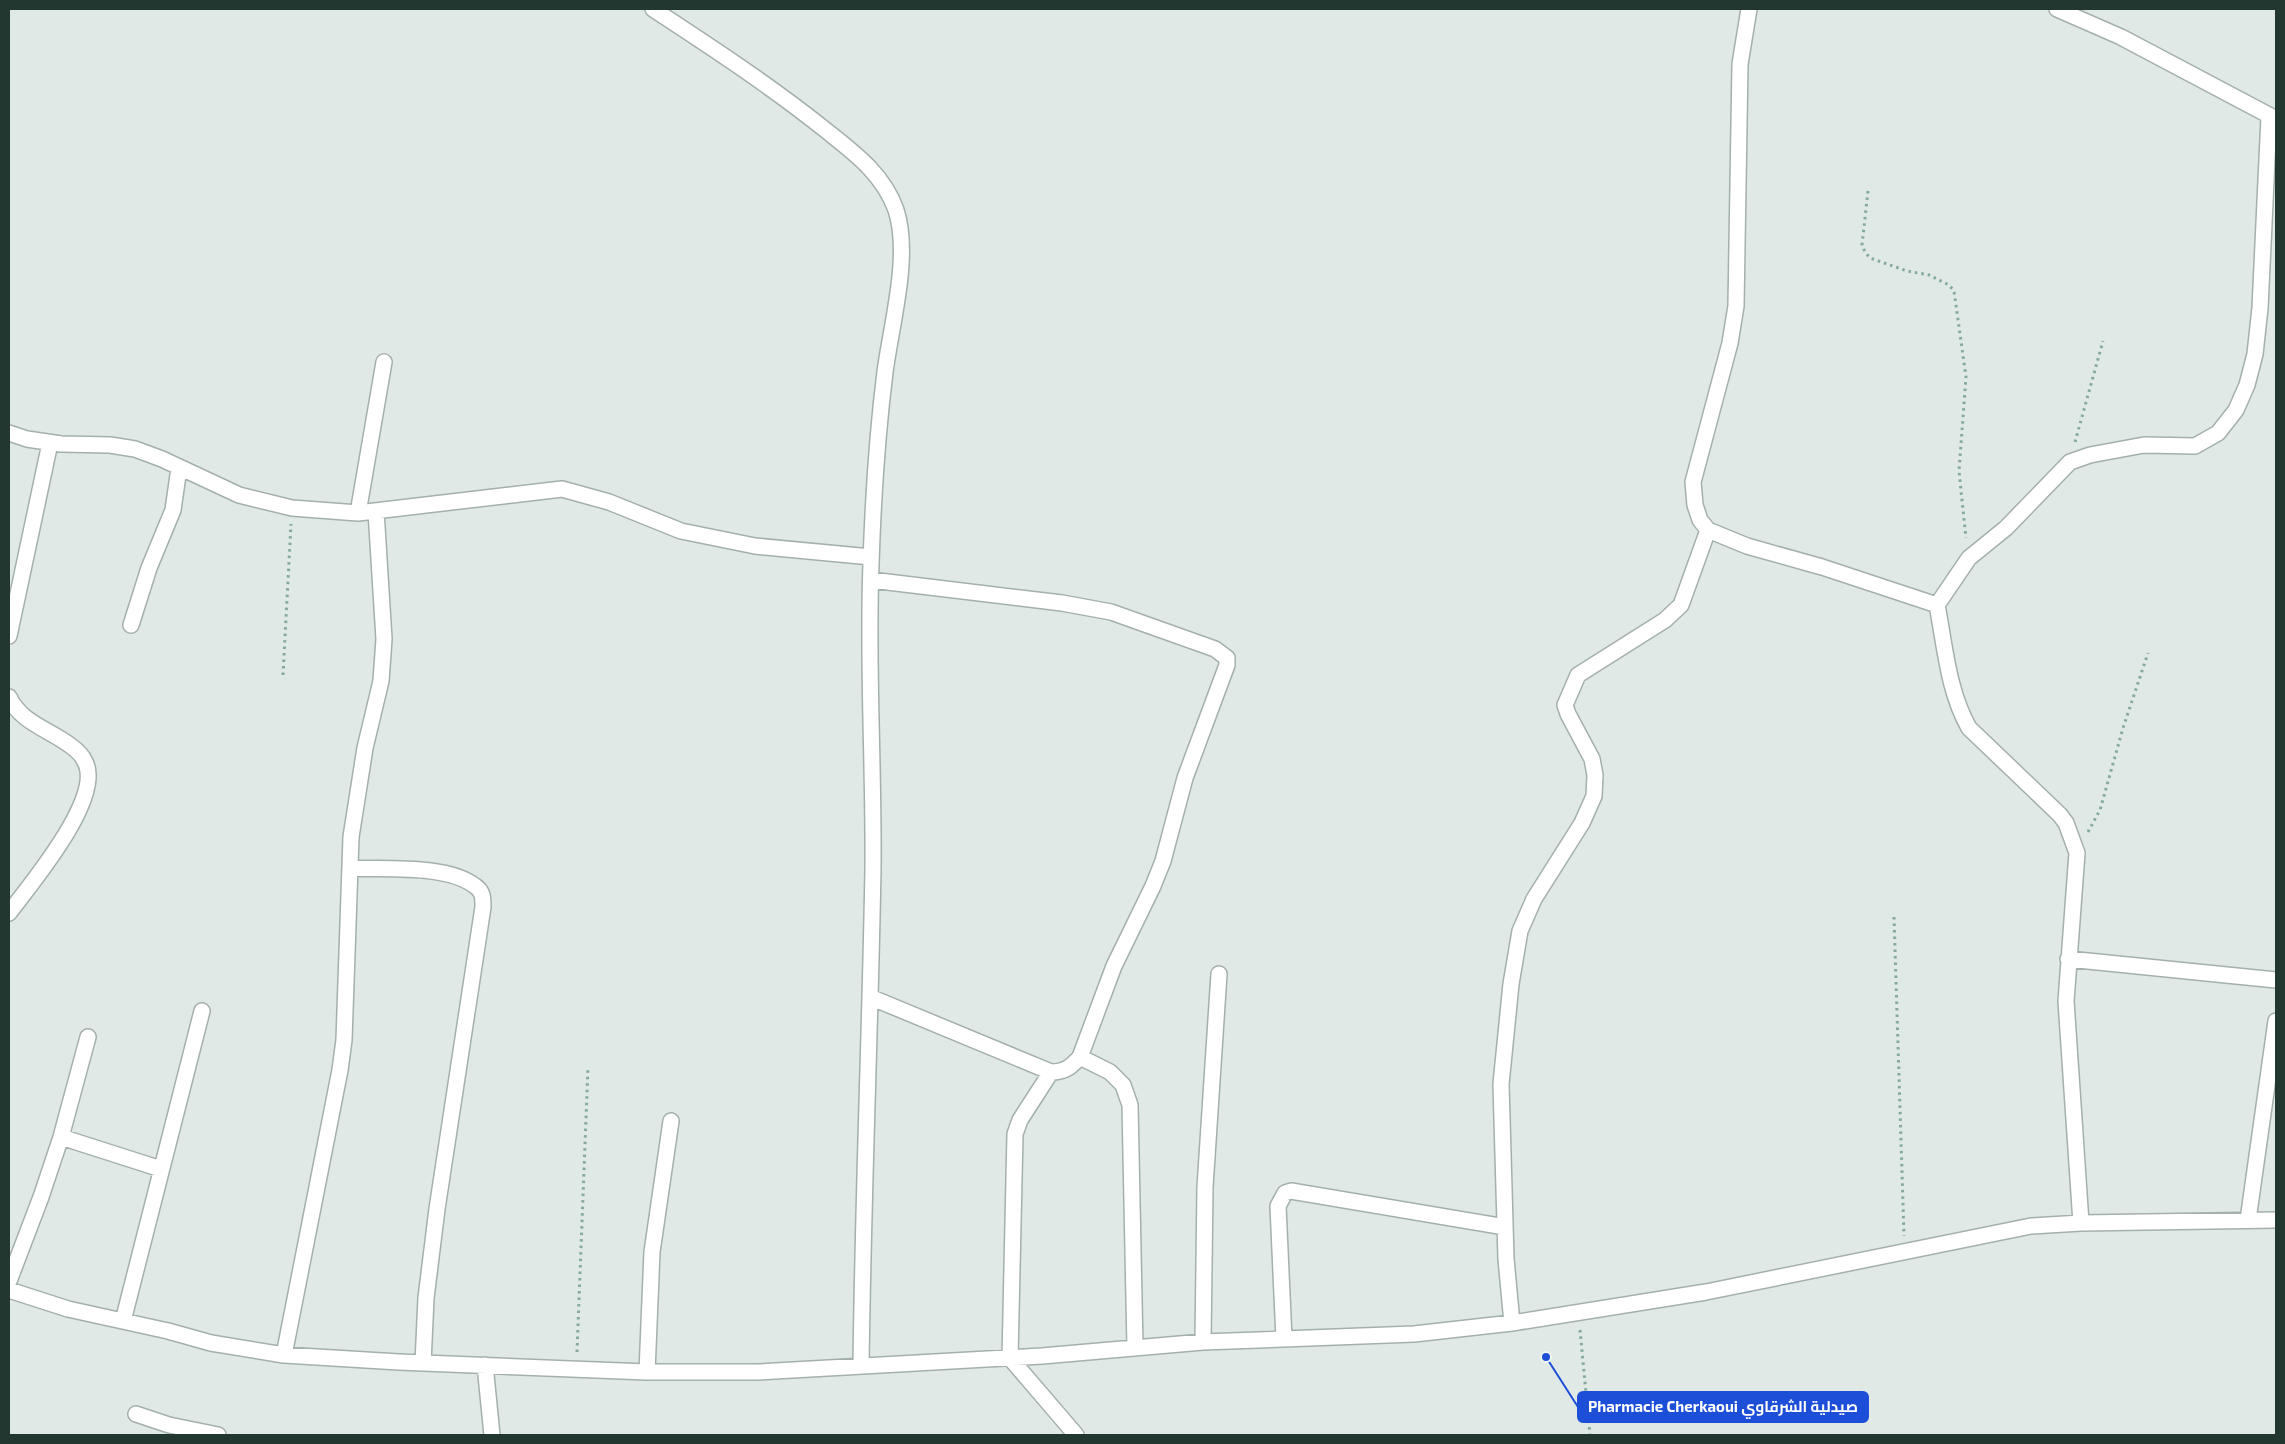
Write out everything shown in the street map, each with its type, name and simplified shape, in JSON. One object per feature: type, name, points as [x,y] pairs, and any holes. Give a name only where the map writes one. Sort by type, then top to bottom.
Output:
[{"type":"street","points":[[654,9],[781,94],[850,149],[879,178],[896,212],[900,236],[900,262],[877,449],[871,557],[873,870],[870,926],[861,1366]]},
{"type":"street","points":[[1749,9],[1740,64],[1736,306],[1730,343],[1693,482],[1695,505],[1700,520],[1708,530],[1747,546],[1937,604]]},
{"type":"street","points":[[2057,9],[2121,37],[2273,118],[2255,354],[2247,385],[2236,410],[2218,433],[2195,446],[2144,445],[2108,451],[2070,462],[2006,528],[1969,558],[1937,604],[1958,710],[1969,728],[2060,815],[2066,823],[2077,853],[2066,1001],[2081,1222]]},
{"type":"street","points":[[358,513],[384,362]]},
{"type":"street","points":[[9,433],[27,439],[50,442],[110,445],[135,449],[162,459],[239,495],[292,508],[358,513],[562,489],[609,502],[681,531],[755,546],[871,557]]},
{"type":"street","points":[[9,636],[50,442]]},
{"type":"street","points":[[131,625],[149,568],[173,510],[179,468]]},
{"type":"street","points":[[284,1355],[340,1070],[344,1040],[351,837],[359,782],[381,681],[383,605],[376,511]]},
{"type":"street","points":[[1512,1324],[1505,1227],[1501,1084],[1511,984],[1520,931],[1534,899],[1582,823],[1594,796],[1596,775],[1592,759],[1565,705],[1578,675],[1665,620],[1681,605],[1708,530]]},
{"type":"street","points":[[870,997],[1051,1072],[1061,1072],[1071,1067],[1080,1057],[1114,966],[1153,886],[1163,861],[1185,778],[1227,665],[1227,658],[1215,649],[1112,612],[1062,603],[871,580]]},
{"type":"street","points":[[9,697],[14,709],[28,720],[71,746],[85,761],[88,774],[86,789],[76,816],[62,843],[9,913]]},
{"type":"street","points":[[350,868],[434,871],[458,877],[476,886],[482,893],[483,906],[437,1208],[426,1298],[423,1363]]},
{"type":"street","points":[[2068,960],[2276,980]]},
{"type":"street","points":[[1203,1342],[1205,1187],[1219,974]]},
{"type":"street","points":[[123,1321],[202,1011]]},
{"type":"street","points":[[2248,1220],[2276,1021]]},
{"type":"street","points":[[9,1281],[41,1197],[61,1137],[88,1037]]},
{"type":"street","points":[[1080,1057],[1110,1072],[1123,1084],[1130,1105],[1135,1348]]},
{"type":"street","points":[[1051,1072],[1020,1120],[1015,1134],[1010,1358],[1076,1435]]},
{"type":"street","points":[[647,1372],[652,1252],[671,1121]]},
{"type":"street","points":[[61,1137],[161,1169]]},
{"type":"street","points":[[1284,1339],[1278,1206],[1285,1194],[1291,1192],[1505,1227]]},
{"type":"street","points":[[9,1290],[68,1309],[211,1343],[284,1355],[647,1372],[758,1372],[861,1366],[882,1367],[1203,1342],[1414,1334],[1512,1324],[1706,1292],[2031,1226],[2081,1222],[2276,1220]]},
{"type":"street","points":[[485,1365],[492,1435]]},
{"type":"street","points":[[136,1414],[169,1425],[218,1435]]},
{"type":"path","points":[[1868,191],[1862,245],[1870,258],[1941,280],[1954,291],[1966,377],[1959,471],[1969,558]]},
{"type":"path","points":[[2070,462],[2103,341]]},
{"type":"path","points":[[283,675],[292,508]]},
{"type":"path","points":[[2077,853],[2100,810],[2123,728],[2148,653]]},
{"type":"path","points":[[1894,918],[1904,1251]]},
{"type":"path","points":[[576,1369],[588,1067]]},
{"type":"path","points":[[1579,1314],[1590,1435]]},
{"type":"place","name":"Pharmacie Cherkaoui صيدلية الشرقاوي","points":[[1546,1357]]}]
